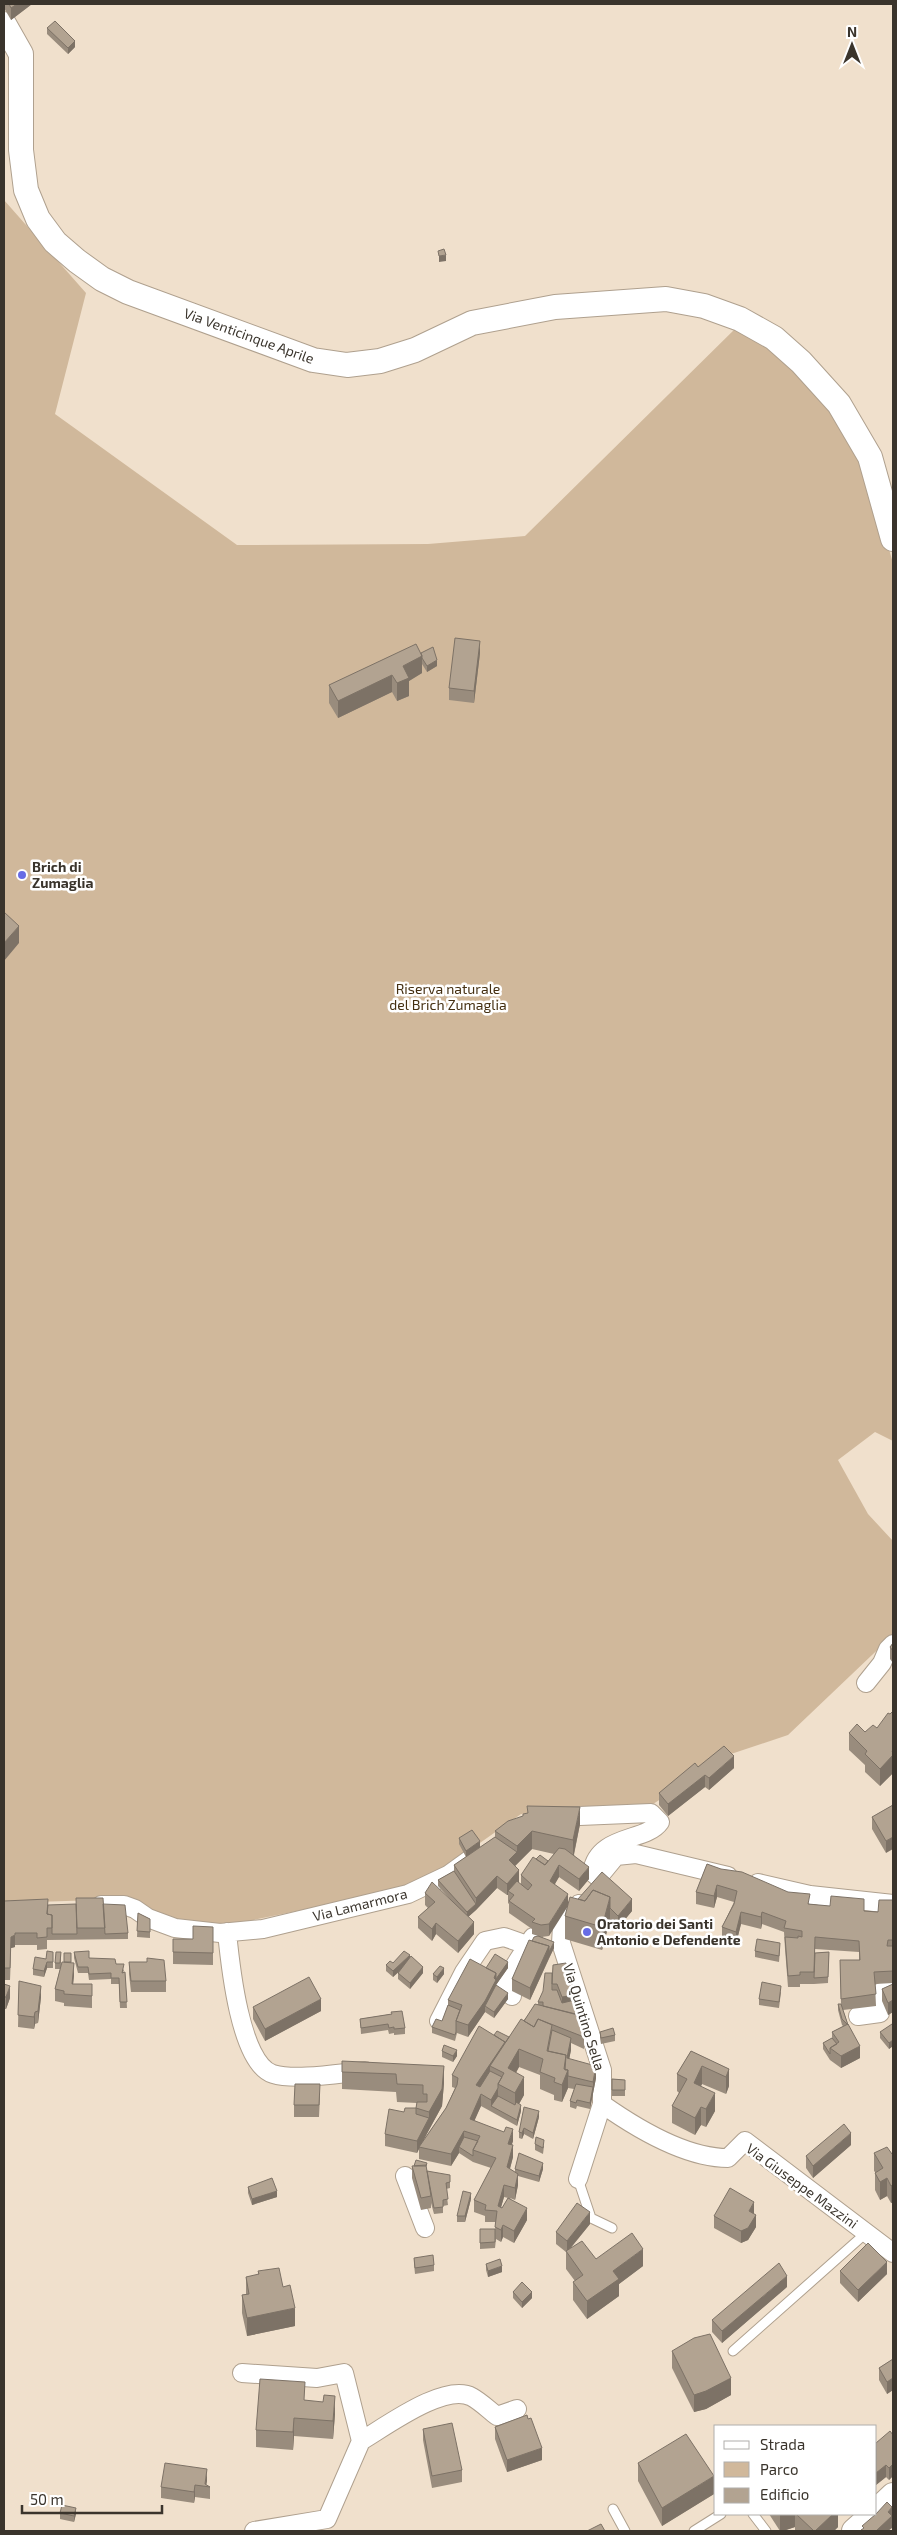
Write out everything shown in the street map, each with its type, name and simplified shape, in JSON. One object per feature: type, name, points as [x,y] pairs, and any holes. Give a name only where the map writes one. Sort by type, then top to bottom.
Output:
[{"type":"street","name":"Via Venticinque Aprile","points":[[4,24],[21,54],[21,150],[26,190],[38,219],[55,242],[77,262],[102,279],[128,292],[313,360],[347,365],[380,361],[415,350],[472,323],[555,307],[666,299],[704,306],[740,319],[774,338],[801,362],[839,404],[870,457],[893,539]]},
{"type":"street","points":[[866,1683],[882,1663],[888,1649],[893,1644]]},
{"type":"street","points":[[540,1818],[651,1813],[660,1822],[655,1829],[614,1843],[602,1854],[593,1869],[592,1872],[598,1877]]},
{"type":"street","name":"Via Lamarmora","points":[[83,1906],[124,1905],[135,1909],[148,1918],[175,1928],[227,1932],[263,1929],[408,1894],[448,1875],[489,1846]]},
{"type":"street","points":[[512,1996],[500,1987],[532,1937],[560,1943],[562,1926],[616,1856],[636,1854],[810,1895],[893,1904]]},
{"type":"street","points":[[470,1926],[485,1941]]},
{"type":"street","points":[[227,1932],[235,1994],[243,2027],[252,2051],[261,2067],[266,2072],[283,2076],[365,2071]]},
{"type":"street","points":[[438,2021],[464,1972],[485,1941],[504,1937],[527,1945]]},
{"type":"street","name":"Via Quintino Sella","points":[[560,1943],[602,2070],[602,2104],[578,2179]]},
{"type":"street","points":[[858,2016],[880,2013],[881,1992],[893,1989]]},
{"type":"street","name":"Via Giuseppe Mazzini","points":[[602,2104],[638,2129],[709,2158],[728,2158],[745,2141],[893,2253]]},
{"type":"street","points":[[406,2176],[424,2228]]},
{"type":"street","points":[[242,2373],[317,2378],[344,2373],[361,2441]]},
{"type":"street","points":[[254,2531],[327,2519],[361,2441],[426,2403],[452,2393],[471,2396],[497,2416],[517,2409]]},
{"type":"street","points":[[877,2509],[893,2495]]},
{"type":"lane","points":[[578,2179],[591,2218],[612,2228]]},
{"type":"lane","points":[[733,2351],[866,2233]]},
{"type":"lane","points":[[613,2509],[625,2531]]},
{"type":"lane","points":[[694,2531],[719,2515]]},
{"type":"lane","points":[[754,2515],[766,2531]]},
{"type":"green space","name":"Riserva naturale del Brich Zumaglia","points":[[4,200],[86,293],[55,414],[237,545],[428,544],[525,536],[740,324],[817,387],[862,457],[893,563],[893,1441],[875,1432],[838,1460],[868,1514],[893,1541],[893,1635],[788,1735],[728,1755],[647,1808],[521,1814],[460,1857],[405,1889],[224,1926],[178,1921],[159,1915],[128,1899],[4,1903]]},
{"type":"building","points":[[9,4],[17,4],[11,8]]},
{"type":"building","points":[[55,21],[75,41],[68,48],[47,28]]},
{"type":"building","points":[[444,249],[446,255],[439,256],[438,251]]},
{"type":"building","points":[[455,638],[480,641],[474,691],[449,688]]},
{"type":"building","points":[[416,644],[422,656],[403,666],[409,678],[397,683],[392,675],[338,701],[329,685]]},
{"type":"building","points":[[433,647],[437,660],[427,666],[421,653]]},
{"type":"building","points":[[4,912],[19,926],[4,943]]},
{"type":"building","points":[[893,1711],[893,1755],[880,1769],[865,1754],[867,1751],[849,1733],[857,1724],[865,1732],[873,1725],[877,1728],[888,1713],[890,1714]]},
{"type":"building","points":[[724,1746],[734,1756],[709,1778],[705,1775],[668,1804],[659,1793],[695,1763],[698,1767]]},
{"type":"building","points":[[893,1805],[893,1837],[886,1841],[872,1817]]},
{"type":"building","points":[[527,1806],[580,1807],[573,1840],[532,1831],[517,1846],[495,1831],[508,1821],[528,1813]]},
{"type":"building","points":[[472,1830],[480,1841],[466,1851],[459,1838]]},
{"type":"building","points":[[495,1837],[517,1852],[509,1860],[519,1870],[507,1884],[497,1876],[476,1898],[454,1865]]},
{"type":"building","points":[[559,1848],[565,1849],[589,1867],[579,1879],[559,1865],[550,1881],[568,1894],[549,1924],[541,1925],[532,1922],[535,1919],[509,1901],[514,1895],[508,1891],[517,1881],[528,1890],[532,1885],[521,1875],[533,1857],[545,1865]]},
{"type":"building","points":[[540,1855],[548,1861],[545,1865],[536,1859]]},
{"type":"building","points":[[707,1864],[721,1869],[742,1872],[788,1892],[810,1894],[808,1904],[830,1906],[831,1896],[864,1899],[864,1911],[878,1912],[879,1900],[893,1900],[893,1940],[888,1940],[887,1946],[893,1946],[893,1971],[874,1972],[876,1994],[841,1999],[840,1960],[860,1960],[859,1941],[815,1937],[814,1972],[800,1972],[800,1975],[788,1976],[785,1937],[802,1937],[802,1931],[784,1928],[786,1921],[762,1912],[761,1917],[741,1912],[736,1932],[722,1927],[734,1904],[737,1891],[717,1885],[714,1896],[696,1892]]},
{"type":"building","points":[[454,1871],[476,1904],[467,1912],[438,1880]]},
{"type":"building","points":[[602,1872],[632,1899],[618,1916],[610,1908],[610,1897],[593,1890],[585,1901],[578,1899]]},
{"type":"building","points":[[432,1882],[474,1922],[458,1941],[436,1923],[432,1929],[418,1917],[435,1902],[425,1893]]},
{"type":"building","points":[[593,1890],[610,1897],[602,1927],[565,1916],[570,1897],[585,1901]]},
{"type":"building","points":[[76,1898],[103,1898],[105,1928],[77,1928]]},
{"type":"building","points":[[48,1899],[47,1914],[52,1915],[52,1928],[47,1928],[47,1937],[37,1938],[37,1933],[15,1933],[11,1937],[10,1968],[4,1968],[4,1901]]},
{"type":"building","points":[[76,1904],[77,1934],[52,1934],[52,1915],[47,1914],[48,1905]]},
{"type":"building","points":[[103,1904],[125,1905],[128,1933],[105,1934]]},
{"type":"building","points":[[138,1913],[150,1919],[150,1932],[137,1931]]},
{"type":"building","points":[[193,1926],[213,1927],[213,1953],[173,1952],[173,1939],[193,1939]]},
{"type":"building","points":[[538,1936],[554,1942],[549,1952],[549,1946],[532,1941],[534,1937]]},
{"type":"building","points":[[757,1939],[780,1943],[779,1956],[755,1951]]},
{"type":"building","points":[[529,1940],[549,1946],[530,1988],[512,1979]]},
{"type":"building","points":[[47,1951],[53,1952],[53,1962],[47,1962],[44,1971],[33,1969],[35,1957],[46,1959]]},
{"type":"building","points":[[89,1951],[89,1958],[115,1959],[116,1964],[124,1964],[122,1973],[125,1972],[127,2002],[120,2002],[119,1978],[111,1978],[111,1973],[89,1974],[88,1967],[78,1967],[74,1952]]},
{"type":"building","points":[[404,1951],[410,1955],[393,1971],[386,1965],[390,1961],[393,1963]]},
{"type":"building","points":[[56,1952],[61,1952],[60,1963],[55,1963]]},
{"type":"building","points":[[829,1952],[828,1977],[814,1978],[815,1953]]},
{"type":"building","points":[[64,1953],[71,1953],[71,1962],[64,1962]]},
{"type":"building","points":[[495,1954],[508,1962],[496,1979],[496,1973],[486,1968]]},
{"type":"building","points":[[411,1956],[423,1967],[410,1983],[398,1973]]},
{"type":"building","points":[[147,1958],[164,1960],[166,1981],[131,1981],[129,1962],[147,1962]]},
{"type":"building","points":[[470,1959],[496,1973],[494,1978],[496,1980],[485,2001],[468,2025],[456,2021],[462,2005],[448,2000]]},
{"type":"building","points":[[62,1962],[74,1963],[72,1984],[92,1984],[92,1996],[64,1994],[64,1991],[55,1989]]},
{"type":"building","points":[[566,1963],[575,1995],[562,1997],[557,1984],[552,1984],[553,1965]]},
{"type":"building","points":[[440,1966],[444,1968],[437,1977],[433,1974]]},
{"type":"building","points":[[545,1973],[552,1973],[552,1990],[557,1990],[562,2003],[575,2000],[575,2009],[578,2015],[543,2006],[543,2002],[538,2002],[543,1991]]},
{"type":"building","points":[[309,1977],[321,1999],[265,2029],[253,2007]]},
{"type":"building","points":[[19,1981],[41,1986],[38,2011],[35,2012],[34,2017],[18,2015]]},
{"type":"building","points":[[762,1982],[781,1986],[779,2002],[759,1999]]},
{"type":"building","points":[[4,1984],[10,1986],[6,1997],[4,1997]]},
{"type":"building","points":[[893,1984],[893,2000],[888,2003],[882,1989]]},
{"type":"building","points":[[496,1985],[508,1993],[494,2012],[485,2006]]},
{"type":"building","points":[[535,2004],[584,2016],[584,2037],[538,2019],[534,2027],[524,2021]]},
{"type":"building","points":[[838,2004],[841,2004],[848,2025],[842,2019]]},
{"type":"building","points":[[448,2005],[460,2010],[456,2021],[455,2035],[432,2027],[436,2019],[442,2021]]},
{"type":"building","points":[[402,2011],[405,2028],[389,2028],[388,2024],[361,2028],[360,2019]]},
{"type":"building","points":[[521,2019],[534,2027],[538,2019],[552,2025],[547,2051],[566,2055],[564,2069],[568,2070],[562,2085],[554,2082],[555,2078],[540,2072],[543,2059],[519,2049],[508,2068],[524,2077],[515,2093],[498,2084],[504,2073],[490,2066]]},
{"type":"building","points":[[848,2024],[860,2046],[841,2056],[830,2048],[839,2042],[832,2032]]},
{"type":"building","points":[[892,2024],[893,2040],[889,2043],[880,2032]]},
{"type":"building","points":[[479,2026],[505,2042],[476,2085],[480,2087],[490,2071],[502,2077],[491,2100],[481,2094],[470,2119],[504,2132],[506,2127],[513,2129],[508,2144],[513,2145],[507,2167],[518,2174],[515,2188],[504,2185],[498,2206],[502,2208],[508,2198],[527,2208],[514,2231],[503,2225],[501,2230],[495,2227],[497,2211],[485,2210],[486,2205],[474,2200],[496,2158],[473,2150],[480,2136],[464,2131],[451,2154],[419,2147],[446,2108],[457,2085],[458,2078],[452,2075]]},
{"type":"building","points":[[613,2028],[615,2035],[601,2038],[600,2032]]},
{"type":"building","points":[[552,2030],[571,2038],[567,2058],[596,2066],[593,2082],[568,2076],[568,2070],[565,2070],[566,2055],[548,2051]]},
{"type":"building","points":[[497,2031],[509,2037],[505,2043],[494,2035]]},
{"type":"building","points":[[832,2038],[837,2044],[830,2048],[830,2054],[823,2043]]},
{"type":"building","points":[[444,2045],[457,2050],[453,2056],[442,2051]]},
{"type":"building","points":[[691,2051],[729,2069],[726,2077],[702,2066],[694,2083],[715,2093],[706,2109],[701,2107],[695,2118],[672,2106],[687,2079],[677,2074]]},
{"type":"building","points":[[342,2061],[444,2066],[442,2089],[429,2112],[416,2108],[417,2102],[427,2102],[427,2094],[423,2094],[423,2085],[397,2084],[396,2074],[342,2072]]},
{"type":"building","points":[[612,2079],[625,2080],[625,2090],[612,2090]]},
{"type":"building","points":[[295,2084],[320,2084],[319,2105],[294,2105]]},
{"type":"building","points":[[576,2084],[593,2087],[590,2103],[577,2100],[576,2103],[570,2101]]},
{"type":"building","points":[[498,2096],[515,2105],[516,2102],[521,2105],[517,2120],[491,2106]]},
{"type":"building","points":[[524,2107],[539,2111],[533,2133],[524,2128],[522,2133],[519,2132]]},
{"type":"building","points":[[405,2108],[416,2108],[416,2114],[429,2118],[417,2141],[385,2134],[389,2109],[404,2112]]},
{"type":"building","points":[[844,2124],[851,2133],[813,2166],[806,2156]]},
{"type":"building","points":[[464,2137],[478,2141],[473,2150],[473,2156],[459,2147]]},
{"type":"building","points":[[536,2137],[544,2140],[543,2148],[535,2144]]},
{"type":"building","points":[[887,2147],[893,2153],[893,2184],[891,2186],[887,2178],[880,2182],[875,2173],[883,2168],[874,2153]]},
{"type":"building","points":[[519,2153],[543,2163],[539,2176],[515,2169]]},
{"type":"building","points":[[416,2160],[427,2163],[426,2166],[414,2166]]},
{"type":"building","points":[[426,2165],[431,2196],[421,2198],[412,2166]]},
{"type":"building","points":[[427,2171],[450,2175],[450,2182],[446,2183],[448,2199],[443,2200],[443,2207],[434,2208]]},
{"type":"building","points":[[272,2178],[277,2191],[252,2199],[248,2187]]},
{"type":"building","points":[[730,2188],[754,2202],[749,2211],[756,2215],[748,2228],[741,2231],[714,2216]]},
{"type":"building","points":[[463,2191],[471,2193],[465,2216],[457,2216]]},
{"type":"building","points":[[577,2203],[590,2212],[567,2241],[556,2232]]},
{"type":"building","points":[[480,2229],[495,2229],[495,2242],[480,2243]]},
{"type":"building","points":[[632,2233],[643,2249],[613,2271],[619,2279],[587,2301],[573,2282],[583,2275],[566,2251],[582,2241],[596,2259]]},
{"type":"building","points":[[868,2243],[887,2262],[858,2290],[840,2271]]},
{"type":"building","points":[[433,2255],[434,2265],[415,2268],[414,2258]]},
{"type":"building","points":[[500,2259],[502,2266],[488,2271],[486,2264]]},
{"type":"building","points":[[779,2263],[787,2276],[722,2331],[712,2320]]},
{"type":"building","points":[[279,2268],[283,2287],[290,2285],[295,2308],[247,2318],[242,2295],[249,2294],[246,2277],[259,2274],[258,2271]]},
{"type":"building","points":[[522,2282],[532,2292],[522,2302],[513,2292]]},
{"type":"building","points":[[710,2334],[731,2378],[694,2395],[672,2351],[694,2338]]},
{"type":"building","points":[[893,2359],[893,2378],[887,2382],[879,2368]]},
{"type":"building","points":[[260,2379],[305,2382],[304,2400],[323,2402],[324,2395],[335,2396],[333,2421],[294,2418],[293,2432],[256,2430]]},
{"type":"building","points":[[527,2415],[528,2419],[531,2418],[542,2448],[507,2460],[495,2427]]},
{"type":"building","points":[[452,2423],[462,2470],[432,2476],[423,2429]]},
{"type":"building","points":[[890,2431],[893,2435],[893,2464],[889,2468],[886,2465],[877,2472],[877,2442]]},
{"type":"building","points":[[686,2434],[714,2476],[662,2508],[638,2463]]},
{"type":"building","points":[[165,2463],[207,2469],[205,2484],[210,2487],[195,2485],[194,2492],[161,2487]]},
{"type":"building","points":[[887,2502],[892,2507],[888,2512],[892,2516],[876,2531],[862,2531],[864,2528],[862,2526],[877,2515]]},
{"type":"building","points":[[62,2505],[76,2508],[74,2516],[60,2513]]},
{"type":"building","points":[[797,2515],[832,2515],[815,2531]]},
{"type":"building","points":[[601,2524],[605,2531],[587,2531]]},
{"type":"place","name":"Brich di Zumaglia","points":[[22,875]]},
{"type":"place","name":"Oratorio dei Santi Antonio e Defendente","points":[[587,1932]]}]
